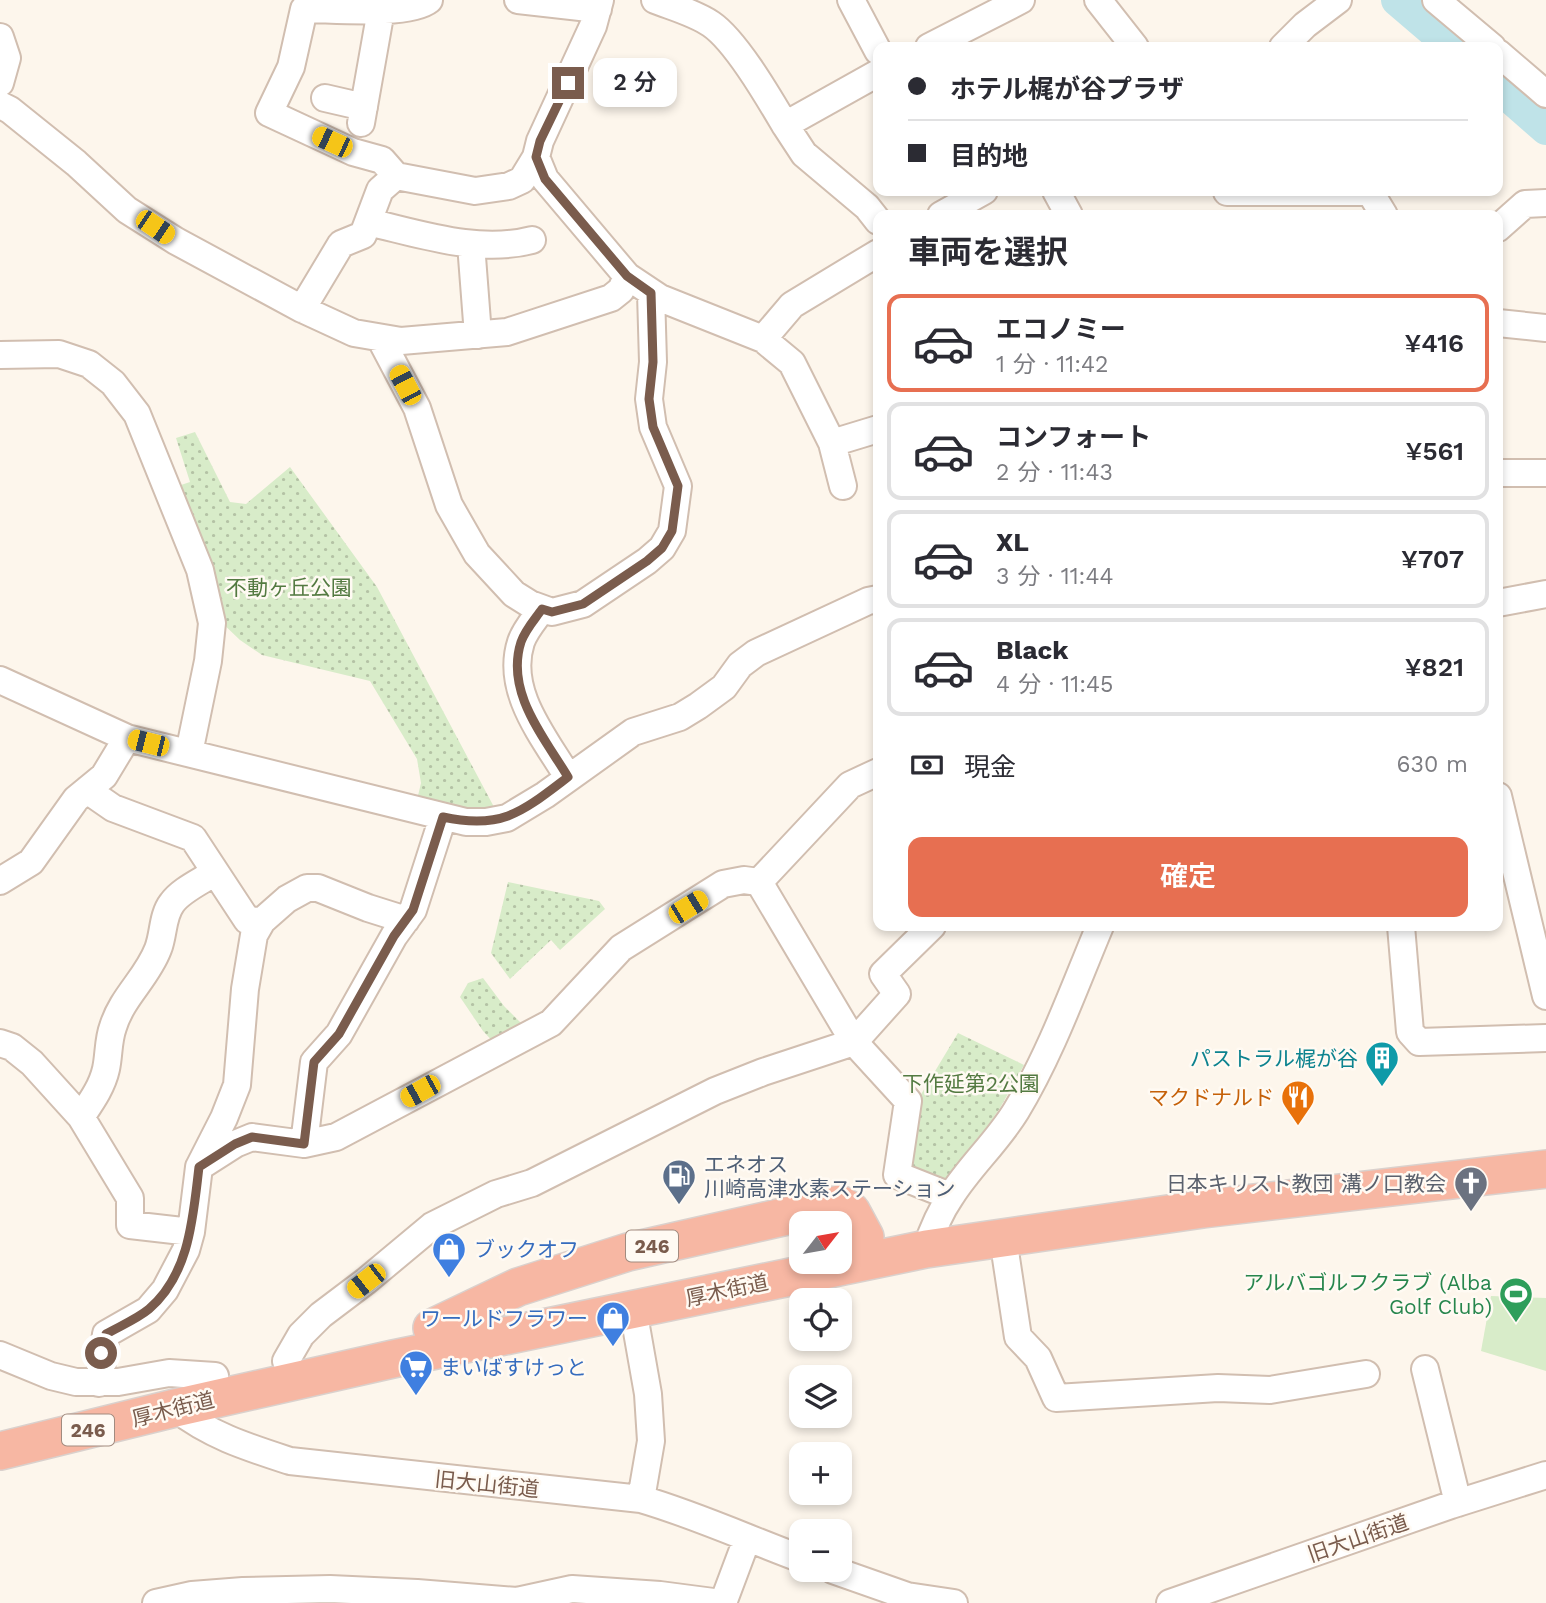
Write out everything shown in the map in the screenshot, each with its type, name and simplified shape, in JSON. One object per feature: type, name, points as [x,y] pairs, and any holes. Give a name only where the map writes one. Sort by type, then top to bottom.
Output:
[{"type":"highway","name":"厚木街道","points":[[852,1240],[937,1224],[1186,1189],[1546,1145]]},
{"type":"highway","name":"厚木街道","points":[[0,1451],[445,1347],[633,1309],[937,1224],[1003,1238],[1203,1209],[1546,1169]]},
{"type":"highway","name":"246","points":[[809,1211],[840,1204],[851,1211]]},
{"type":"highway","name":"246","points":[[432,1328],[518,1287],[628,1252],[789,1216]]},
{"type":"highway","name":"厚木街道","points":[[0,1425],[672,1275],[789,1252]]},
{"type":"street","points":[[429,0],[422,6],[381,10],[304,9],[291,67],[270,113],[353,152],[382,160],[396,176],[475,191],[509,187],[522,180],[536,157],[540,141],[593,26],[599,4],[518,0]]},
{"type":"street","points":[[655,0],[711,24],[730,44],[765,92],[804,154],[873,215]]},
{"type":"street","points":[[850,0],[873,42]]},
{"type":"street","points":[[936,42],[982,8],[1021,0]]},
{"type":"street","points":[[1295,42],[1338,0]]},
{"type":"street","points":[[1436,0],[1486,42]]},
{"type":"street","points":[[1102,2],[1131,42]]},
{"type":"street","points":[[325,98],[362,115],[381,10]]},
{"type":"street","points":[[0,37],[7,58],[0,83]]},
{"type":"street","points":[[1503,57],[1546,94]]},
{"type":"street","points":[[785,125],[873,76]]},
{"type":"street","points":[[0,105],[76,163],[127,210],[176,241],[302,309],[354,333],[401,341],[507,332],[611,298],[621,290],[627,276]]},
{"type":"street","points":[[536,157],[545,179],[627,276],[660,298],[763,339],[792,363],[832,443],[843,486]]},
{"type":"street","points":[[302,309],[341,244],[363,236],[380,190],[396,176]]},
{"type":"street","points":[[951,210],[975,196]]},
{"type":"street","points":[[1225,199],[1287,196]]},
{"type":"street","points":[[1503,224],[1525,204],[1546,203]]},
{"type":"street","points":[[368,222],[471,244],[501,247],[532,240]]},
{"type":"street","points":[[471,244],[478,335]]},
{"type":"street","points":[[763,339],[792,305],[873,256]]},
{"type":"street","points":[[380,338],[417,408],[449,505],[477,554],[514,594],[552,612],[583,604],[647,561],[662,548],[672,531],[678,486],[653,427],[649,399],[653,362],[651,293]]},
{"type":"street","points":[[1503,324],[1546,328]]},
{"type":"street","points":[[0,355],[59,354],[89,364],[113,383],[136,414],[200,570],[212,623],[208,661],[189,753]]},
{"type":"street","points":[[832,443],[873,431]]},
{"type":"street","points":[[1503,473],[1546,473]]},
{"type":"street","points":[[1503,602],[1546,594]]},
{"type":"street","points":[[0,680],[127,738],[443,817],[466,822],[486,822],[507,818],[633,732],[680,717],[698,706],[724,687],[740,665],[756,653],[873,600]]},
{"type":"street","points":[[542,609],[521,642],[518,672],[521,694],[568,777]]},
{"type":"street","points":[[0,881],[31,862],[76,799],[104,776],[127,738]]},
{"type":"street","points":[[759,882],[850,785],[873,782]]},
{"type":"street","points":[[87,790],[113,808],[193,838],[247,920],[262,921]]},
{"type":"street","points":[[304,1144],[314,1062],[339,1034],[394,936],[417,901],[443,817]]},
{"type":"street","points":[[1503,830],[1546,996]]},
{"type":"street","points":[[81,1117],[96,1095],[105,1072],[112,1028],[120,1008],[148,971],[160,946],[166,912],[173,900],[215,872]]},
{"type":"street","points":[[199,1167],[235,1144],[252,1137],[304,1144],[336,1138],[551,1023],[621,948],[723,884],[744,880],[759,882]]},
{"type":"street","points":[[759,882],[854,1042],[908,1101],[897,1175],[937,1224],[1016,1111],[1062,1017],[1098,931]]},
{"type":"street","points":[[99,1383],[106,1334],[148,1310],[165,1290],[186,1250],[199,1167],[237,1085],[249,962],[254,935],[262,921],[287,899],[307,888],[318,888],[406,920]]},
{"type":"street","points":[[286,1361],[301,1335],[321,1315],[432,1226],[496,1194],[532,1183],[715,1091],[854,1042],[897,994],[883,974],[927,931]]},
{"type":"street","points":[[1401,931],[1410,1032],[1419,1042],[1546,1038]]},
{"type":"street","points":[[0,1043],[12,1047],[32,1063],[81,1117],[130,1198],[130,1225],[191,1231]]},
{"type":"street","points":[[1003,1238],[1018,1337],[1038,1358],[1056,1398],[1218,1388],[1270,1390],[1366,1374]]},
{"type":"street","points":[[633,1309],[648,1394],[651,1441],[641,1499]]},
{"type":"street","points":[[0,1355],[51,1376],[76,1382],[118,1382],[169,1373],[215,1376]]},
{"type":"street","points":[[1425,1368],[1458,1503]]},
{"type":"street","name":"旧大山街道","points":[[176,1408],[199,1426],[243,1446],[290,1461],[641,1499],[679,1510],[789,1554]]},
{"type":"street","name":"旧大山街道","points":[[1170,1603],[1546,1475]]},
{"type":"street","points":[[156,1603],[192,1595],[330,1589],[517,1601],[572,1589],[660,1595],[722,1603],[747,1539]]},
{"type":"street","points":[[852,1576],[908,1595],[954,1603]]},
{"type":"green space","name":"不動ヶ丘公園","points":[[195,432],[230,502],[246,504],[290,467],[377,587],[494,807],[450,808],[417,800],[421,783],[417,759],[370,681],[262,655],[240,640],[219,620],[178,486],[190,482],[176,438]]},
{"type":"green space","points":[[508,882],[599,901],[605,909],[560,950],[551,940],[510,979],[491,953]]},
{"type":"green space","points":[[483,978],[504,1006],[527,1029],[498,1047],[483,1031],[460,997],[468,983]]},
{"type":"green space","name":"下作延第2公園","points":[[958,1033],[1024,1065],[1000,1108],[947,1185],[909,1171],[914,1106]]},
{"type":"green space","name":"アルバゴルフクラブ (Alba Golf Club)","points":[[1491,1296],[1546,1298],[1546,1371],[1481,1351]]},
{"type":"waterway","points":[[1397,0],[1446,42]]},
{"type":"waterway","points":[[1503,91],[1546,129]]},
{"type":"place","name":"パストラル梶が谷","points":[[1382,1088]]},
{"type":"place","name":"マクドナルド","points":[[1298,1127]]},
{"type":"place","name":"エネオス 川崎高津水素ステーション","points":[[679,1206]]},
{"type":"place","name":"日本キリスト教団 溝ノ口教会","points":[[1471,1213]]},
{"type":"place","name":"ブックオフ","points":[[449,1279]]},
{"type":"place","name":"アルバゴルフクラブ (Alba Golf Club)","points":[[1516,1324]]},
{"type":"place","name":"ワールドフラワー","points":[[613,1348]]},
{"type":"place","name":"まいばすけっと","points":[[416,1397]]},
{"type":"route","points":[[101,1353],[106,1334],[148,1310],[165,1290],[186,1250],[199,1167],[235,1144],[252,1137],[304,1144],[314,1062],[339,1034],[367,981],[413,910],[443,817],[466,822],[507,818],[545,795],[568,777],[537,727],[521,694],[518,672],[521,642],[530,626],[542,609],[552,612],[583,604],[647,561],[662,548],[672,531],[678,486],[653,427],[649,399],[653,362],[651,293],[627,276],[545,179],[536,157],[540,141],[568,83]]}]
